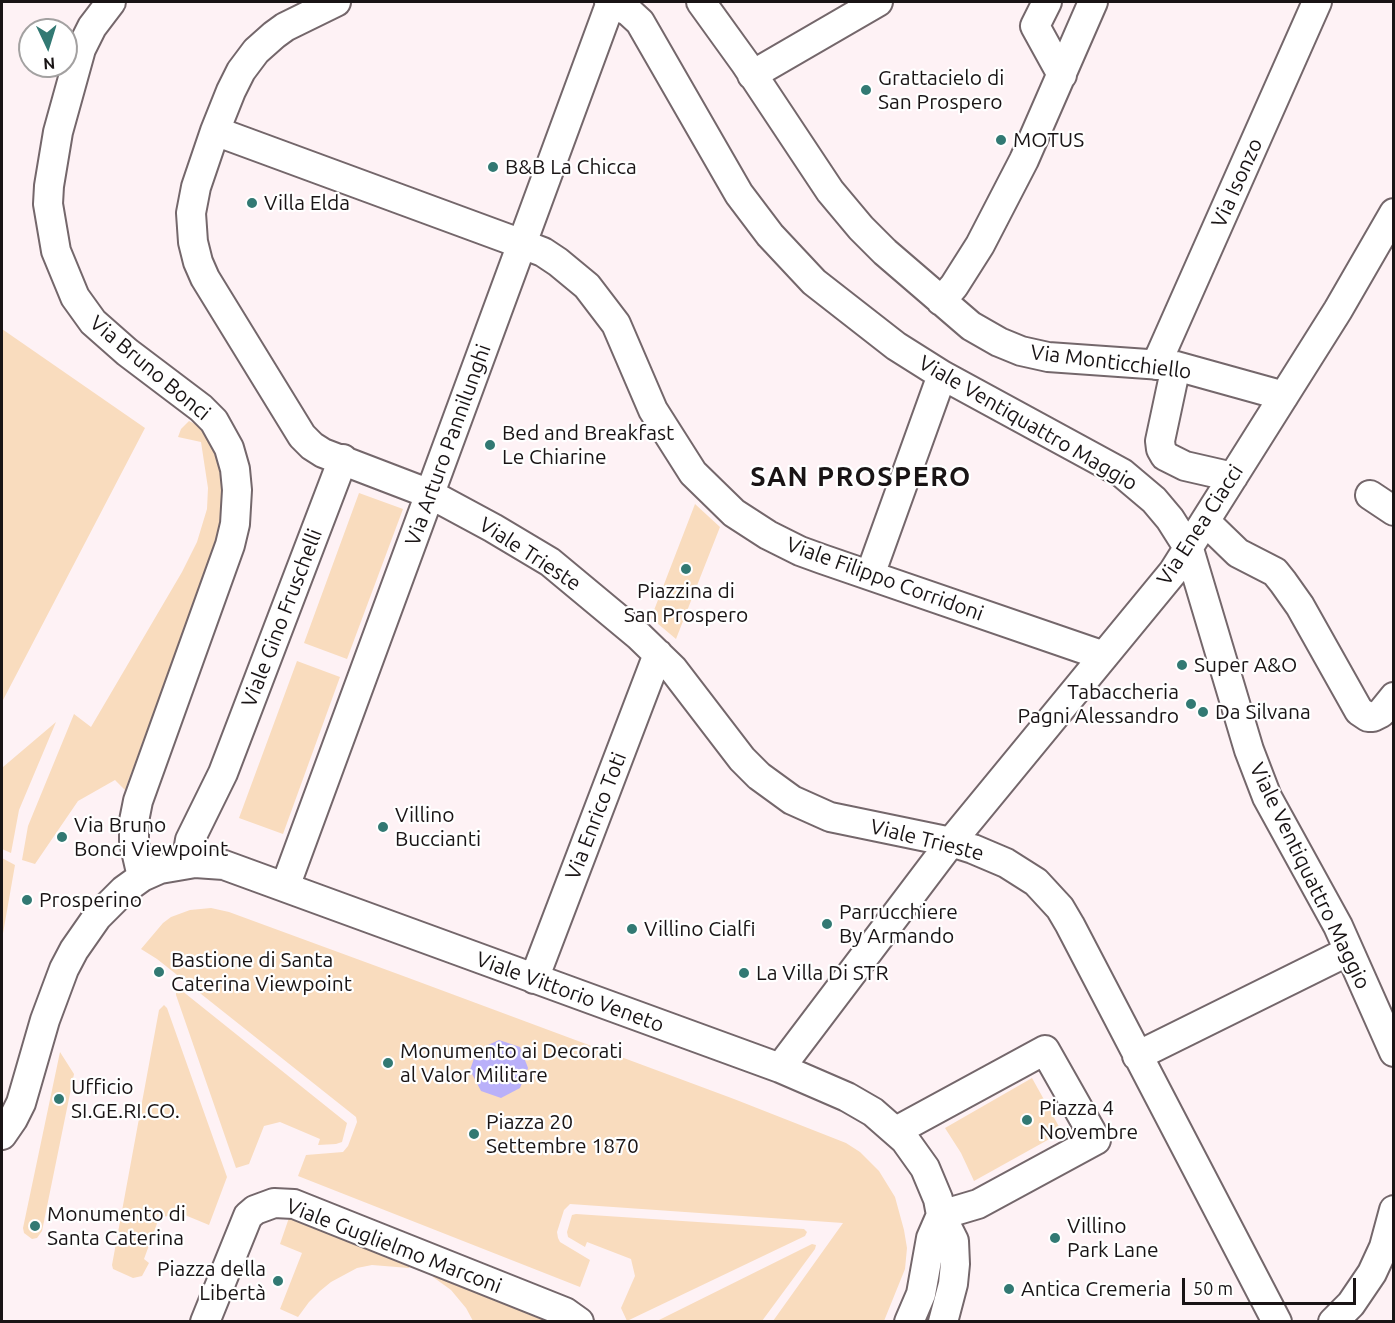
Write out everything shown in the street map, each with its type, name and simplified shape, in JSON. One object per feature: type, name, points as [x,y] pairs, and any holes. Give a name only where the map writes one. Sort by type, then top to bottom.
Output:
[{"type":"street","name":"Via Bruno Bonci","points":[[111,2],[86,38],[75,66],[58,132],[49,186],[50,224],[56,251],[66,280],[83,310],[106,335],[208,414],[220,429],[235,469],[238,502],[230,545],[138,801],[134,821],[134,842],[142,877]]},
{"type":"street","points":[[336,2],[285,27],[256,51],[241,71],[215,130],[196,187],[192,204],[192,232],[198,262],[216,299],[302,436],[317,449],[430,494]]},
{"type":"street","name":"Via Arturo Pannilunghi","points":[[285,887],[610,2]]},
{"type":"street","name":"Viale Ventiquattro Maggio","points":[[610,2],[628,11],[640,22],[729,178],[748,206],[784,251],[829,296],[896,346],[942,375],[1122,473],[1142,488],[1163,509],[1189,549],[1249,750],[1267,797],[1338,926],[1394,1052]]},
{"type":"street","name":"Via Monticchiello","points":[[701,2],[830,190],[849,213],[885,252],[983,334],[1021,351],[1048,357],[1166,365],[1284,396]]},
{"type":"street","points":[[752,75],[878,2]]},
{"type":"street","points":[[941,301],[954,286],[980,245],[1024,160],[1093,2]]},
{"type":"street","name":"Via Isonzo","points":[[1233,477],[1191,468],[1165,456],[1160,441],[1166,365],[1317,2]]},
{"type":"street","points":[[1041,14],[1062,75]]},
{"type":"street","name":"Viale Filippo Corridoni","points":[[215,130],[543,252],[566,268],[587,286],[616,324],[653,410],[693,473],[713,495],[753,526],[784,543],[870,575],[1104,656]]},
{"type":"street","name":"Via Enea Ciacci","points":[[780,1068],[951,842],[1173,572],[1338,310],[1394,213]]},
{"type":"street","points":[[870,575],[942,375]]},
{"type":"street","name":"Viale Gino Fruschelli","points":[[186,863],[190,840],[223,773],[343,459]]},
{"type":"street","name":"Viale Trieste","points":[[430,494],[494,528],[550,562],[639,636],[693,694],[742,759],[759,776],[786,796],[830,817],[951,842],[987,854],[1036,882],[1070,925],[1277,1322]]},
{"type":"street","points":[[1370,495],[1394,511]]},
{"type":"street","points":[[1206,522],[1238,553],[1275,572],[1300,606],[1359,711],[1368,717],[1373,717],[1381,713],[1394,697]]},
{"type":"street","name":"Via Enrico Toti","points":[[534,978],[658,654]]},
{"type":"street","name":"Viale Vittorio Veneto","points":[[2,1135],[21,1103],[45,1020],[63,969],[97,917],[124,890],[142,877],[160,869],[186,863],[224,865],[780,1068],[859,1103],[896,1131],[925,1168],[941,1215],[954,1241],[952,1284],[943,1322]]},
{"type":"street","points":[[1137,1056],[1349,951]]},
{"type":"street","points":[[896,1131],[1045,1050],[1096,1140],[978,1204],[941,1215],[931,1238],[921,1294],[909,1322]]},
{"type":"street","name":"Viale Guglielmo Marconi","points":[[205,1322],[248,1216],[255,1209],[274,1203],[294,1204],[565,1312],[579,1322]]},
{"type":"street","points":[[1333,1322],[1351,1304],[1372,1273],[1384,1247],[1394,1210]]},
{"type":"street","points":[[924,1322],[937,1289],[941,1267],[941,1215]]},
{"type":"shaded area","points":[[2,329],[145,428],[2,702]]},
{"type":"shaded area","points":[[189,421],[199,426],[206,435],[219,464],[223,499],[222,520],[217,540],[125,790],[115,780],[78,801],[35,864],[22,860],[28,826],[74,714],[91,727],[182,572],[197,542],[207,509],[208,488],[201,442],[178,437],[181,429]]},
{"type":"shaded area","points":[[359,493],[403,509],[347,659],[304,643]]},
{"type":"shaded area","points":[[695,504],[720,527],[676,639],[651,618]]},
{"type":"shaded area","points":[[297,661],[340,677],[283,834],[239,818]]},
{"type":"shaded area","points":[[56,722],[19,810],[11,853],[2,849],[2,757],[3,767]]},
{"type":"shaded area","points":[[2,858],[15,865],[2,939]]},
{"type":"shaded area","points":[[211,908],[229,912],[406,977],[846,1143],[860,1152],[879,1171],[895,1197],[904,1230],[907,1248],[905,1269],[884,1321],[773,1321],[843,1223],[570,1204],[564,1210],[557,1232],[560,1242],[590,1260],[580,1287],[298,1176],[306,1155],[343,1152],[348,1146],[357,1122],[356,1117],[157,959],[141,949],[171,917],[190,910]]},
{"type":"shaded area","points":[[176,989],[181,990],[347,1123],[342,1142],[318,1145],[320,1139],[280,1122],[264,1126],[249,1164],[236,1168],[176,995]]},
{"type":"shaded area","points":[[164,1005],[227,1177],[209,1225],[180,1213],[159,1218],[144,1259],[149,1263],[142,1276],[133,1278],[113,1269],[112,1265],[159,1010]]},
{"type":"shaded area","points":[[499,1040],[520,1047],[528,1068],[520,1088],[501,1098],[481,1091],[470,1070],[477,1050]]},
{"type":"shaded area","points":[[60,1052],[74,1074],[42,1231],[37,1238],[32,1239],[24,1233],[23,1228]]},
{"type":"shaded area","points":[[1032,1078],[1062,1132],[974,1181],[961,1153],[945,1128]]},
{"type":"shaded area","points":[[291,1212],[412,1260],[409,1268],[372,1265],[357,1268],[331,1282],[320,1291],[298,1317],[280,1309],[302,1253],[280,1244]]},
{"type":"shaded area","points":[[572,1215],[804,1229],[807,1232],[805,1236],[627,1321],[621,1308],[635,1276],[631,1259],[587,1242],[585,1247],[568,1237],[567,1232]]},
{"type":"shaded area","points":[[812,1244],[816,1245],[815,1249],[762,1321],[657,1321]]},
{"type":"shaded area","points":[[436,1268],[555,1321],[473,1321],[466,1308],[451,1290],[433,1277]]},
{"type":"place","name":"Grattacielo di San Prospero","points":[[866,90]]},
{"type":"place","name":"MOTUS","points":[[1001,140]]},
{"type":"place","name":"B&B La Chicca","points":[[493,167]]},
{"type":"place","name":"Villa Elda","points":[[252,203]]},
{"type":"place","name":"Bed and Breakfast Le Chiarine","points":[[490,445]]},
{"type":"place","name":"Piazzina di San Prospero","points":[[686,569]]},
{"type":"place","name":"Super A&O","points":[[1182,665]]},
{"type":"place","name":"Tabaccheria Pagni Alessandro","points":[[1191,704]]},
{"type":"place","name":"Da Silvana","points":[[1203,712]]},
{"type":"place","name":"Villino Buccianti","points":[[383,827]]},
{"type":"place","name":"Via Bruno Bonci Viewpoint","points":[[62,837]]},
{"type":"place","name":"Prosperino","points":[[27,900]]},
{"type":"place","name":"Parrucchiere By Armando","points":[[827,924]]},
{"type":"place","name":"Villino Cialfi","points":[[632,929]]},
{"type":"place","name":"Bastione di Santa Caterina Viewpoint","points":[[159,972]]},
{"type":"place","name":"La Villa Di STR","points":[[744,973]]},
{"type":"place","name":"Monumento ai Decorati al Valor Militare","points":[[388,1063]]},
{"type":"place","name":"Ufficio SI.GE.RI.CO.","points":[[59,1099]]},
{"type":"place","name":"Piazza 4 Novembre","points":[[1027,1120]]},
{"type":"place","name":"Piazza 20 Settembre 1870","points":[[474,1134]]},
{"type":"place","name":"Monumento di Santa Caterina","points":[[35,1226]]},
{"type":"place","name":"Villino Park Lane","points":[[1055,1238]]},
{"type":"place","name":"Piazza della Libertà","points":[[278,1281]]},
{"type":"place","name":"Antica Cremeria","points":[[1009,1289]]},
{"type":"district","name":"SAN PROSPERO","points":[[861,477]]}]
